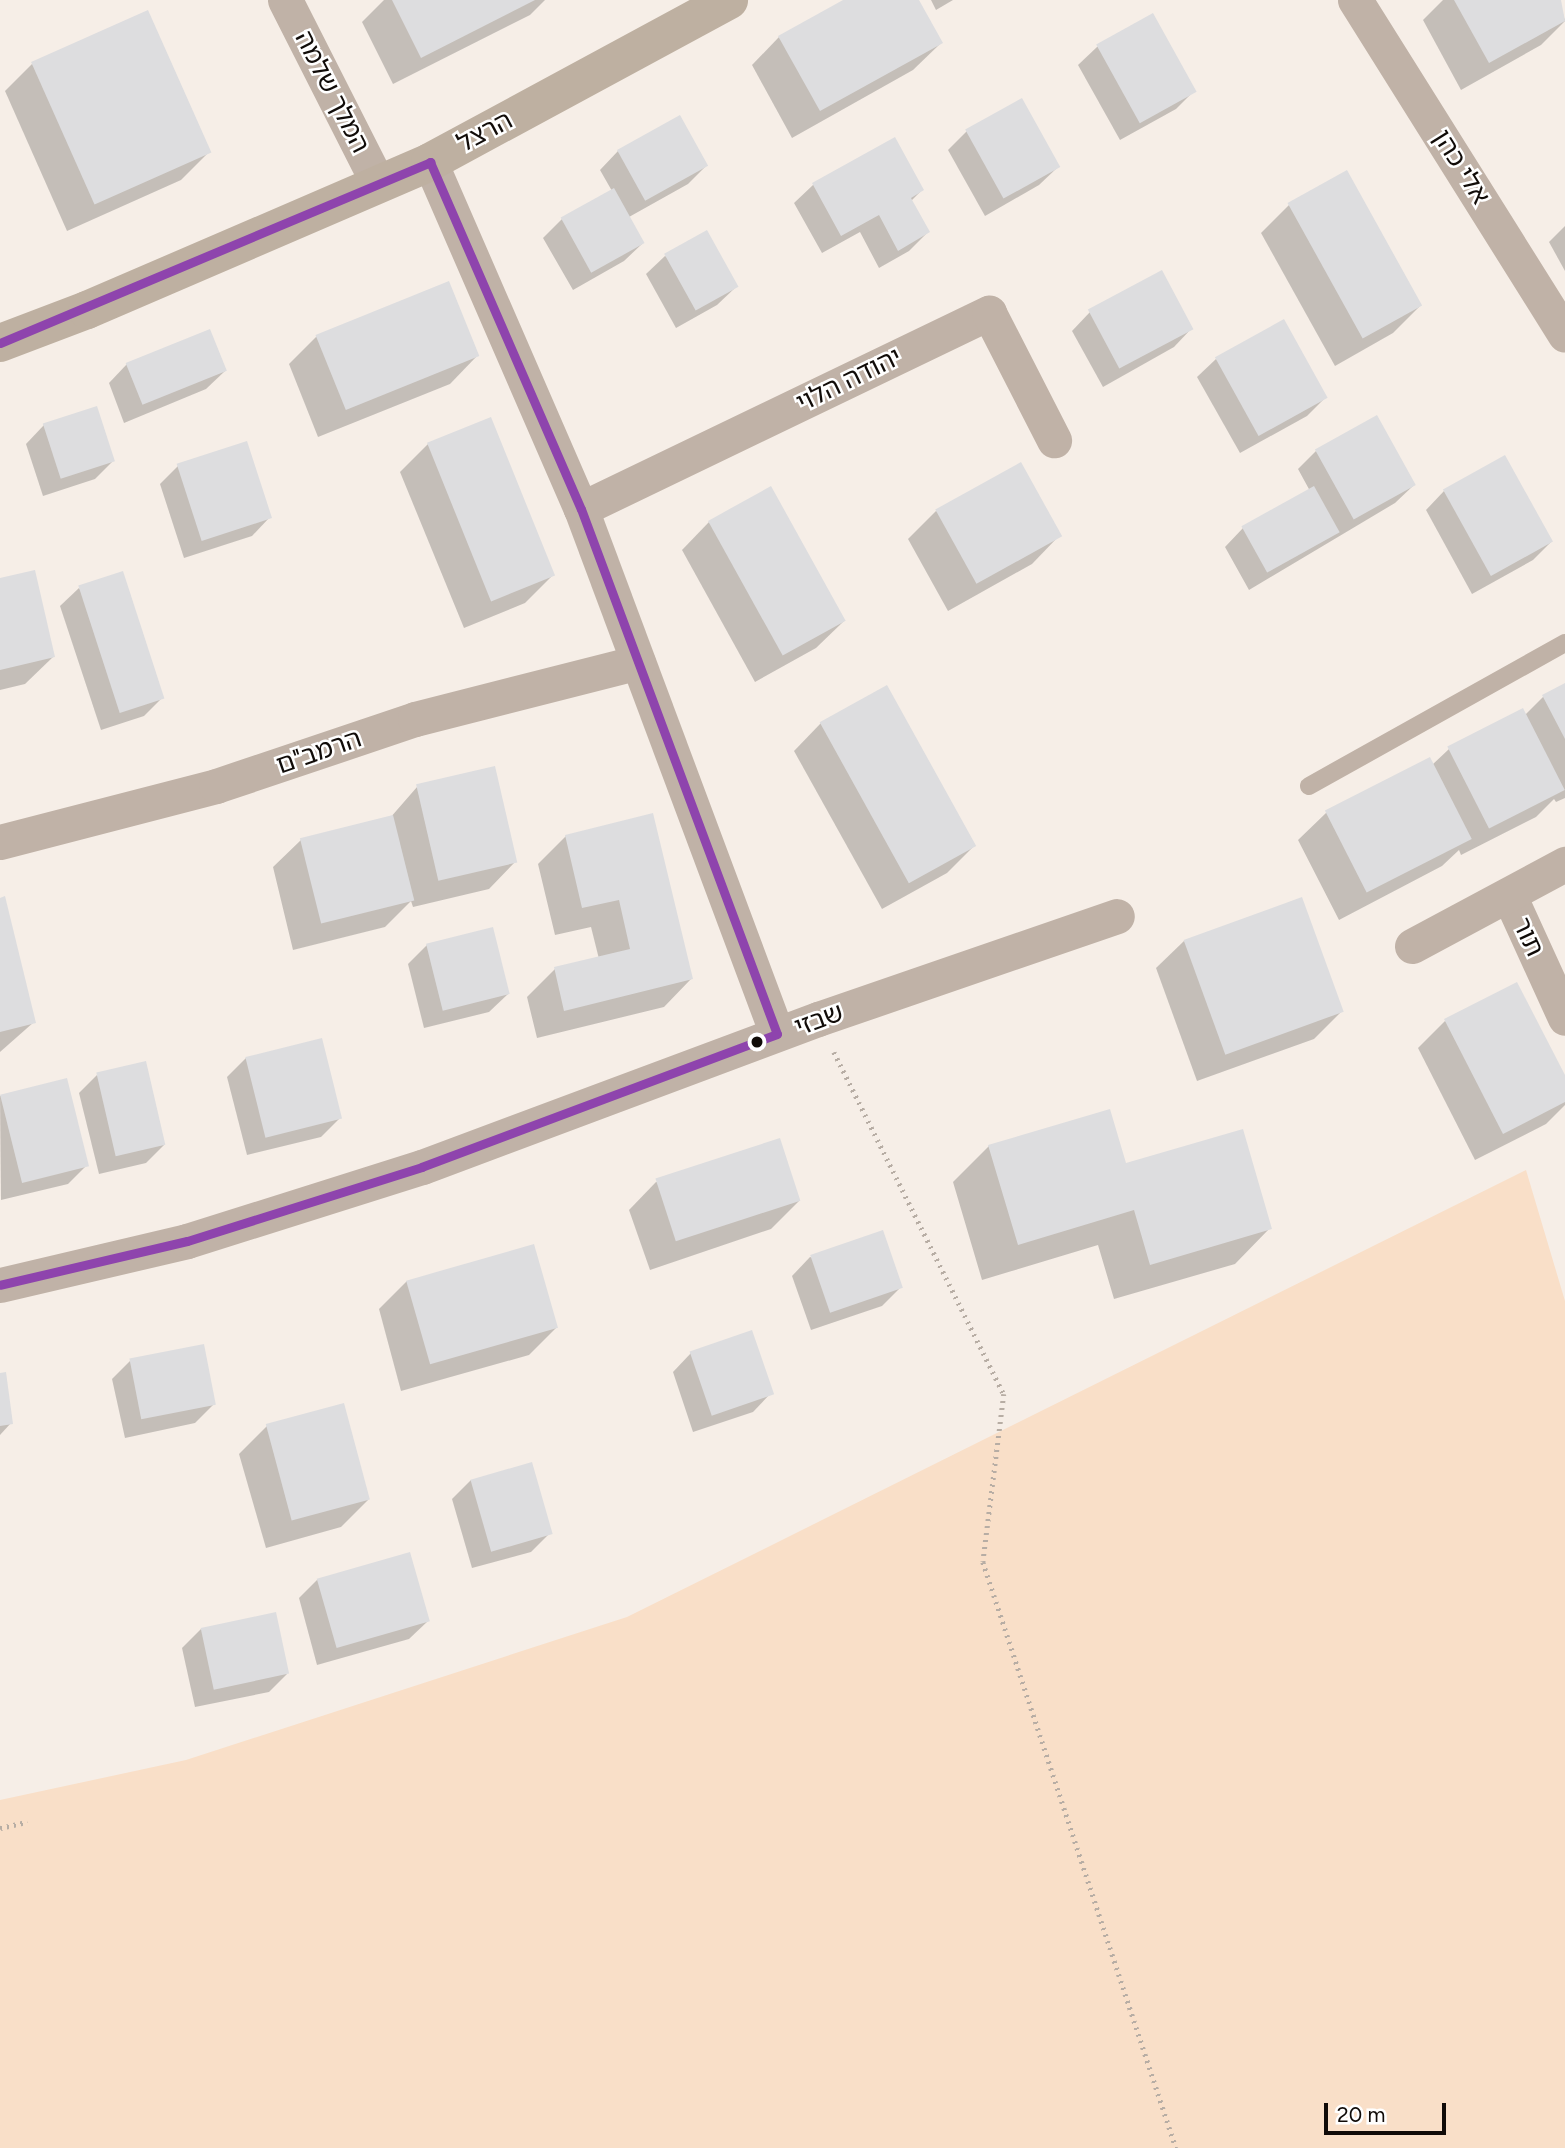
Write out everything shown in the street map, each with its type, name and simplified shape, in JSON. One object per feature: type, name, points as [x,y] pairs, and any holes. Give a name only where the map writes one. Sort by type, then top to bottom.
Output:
[{"type":"street","name":"המלך שלמה","points":[[285,0],[378,183]]},
{"type":"street","name":"הרצל","points":[[0,342],[225,252],[430,162],[729,0]]},
{"type":"street","name":"אלי כהן","points":[[1355,0],[1565,335]]},
{"type":"street","points":[[430,162],[581,509],[777,1034]]},
{"type":"street","name":"יהודה הלוי","points":[[581,509],[989,313],[1054,440]]},
{"type":"street","name":"הרמב\"ם","points":[[0,842],[216,786],[415,719],[638,662]]},
{"type":"street","name":"תור","points":[[1412,946],[1565,864]]},
{"type":"street","name":"תור","points":[[1509,895],[1565,1018]]},
{"type":"street","name":"שבזי","points":[[0,1285],[187,1241],[422,1167],[818,1019],[1117,916]]},
{"type":"lane","points":[[1308,786],[1565,643]]},
{"type":"path","points":[[818,1019],[1004,1394],[983,1562],[1176,2148]]},
{"type":"path","points":[[0,1828],[27,1822]]},
{"type":"shaded area","points":[[1526,1170],[1565,1301],[1565,2148],[0,2148],[0,1800],[186,1760],[627,1617]]},
{"type":"building","points":[[392,0],[535,0],[421,58]]},
{"type":"building","points":[[843,0],[919,0],[943,43],[820,111],[778,36]]},
{"type":"building","points":[[1454,0],[1561,0],[1565,21],[1489,63]]},
{"type":"building","points":[[148,10],[211,153],[95,205],[31,62]]},
{"type":"building","points":[[1153,13],[1197,92],[1140,123],[1096,45]]},
{"type":"building","points":[[1022,98],[1060,167],[1003,199],[965,130]]},
{"type":"building","points":[[680,115],[708,166],[645,201],[617,150]]},
{"type":"building","points":[[895,137],[924,190],[911,198],[930,232],[898,251],[879,215],[841,236],[812,183]]},
{"type":"building","points":[[1347,170],[1422,306],[1363,339],[1288,203]]},
{"type":"building","points":[[614,188],[645,243],[591,273],[561,218]]},
{"type":"building","points":[[707,230],[739,287],[696,311],[664,254]]},
{"type":"building","points":[[1162,270],[1193,329],[1119,369],[1088,309]]},
{"type":"building","points":[[449,281],[479,356],[346,410],[315,335]]},
{"type":"building","points":[[1284,319],[1328,398],[1259,436],[1215,357]]},
{"type":"building","points":[[210,329],[227,371],[142,405],[126,363]]},
{"type":"building","points":[[97,406],[115,461],[61,479],[43,424]]},
{"type":"building","points":[[1377,415],[1416,485],[1354,519],[1315,449]]},
{"type":"building","points":[[491,417],[555,576],[491,601],[427,443]]},
{"type":"building","points":[[247,441],[272,518],[202,541],[177,464]]},
{"type":"building","points":[[1505,455],[1553,542],[1491,576],[1443,489]]},
{"type":"building","points":[[1021,462],[1062,536],[976,584],[935,510]]},
{"type":"building","points":[[771,486],[846,621],[783,656],[708,521]]},
{"type":"building","points":[[1314,486],[1340,532],[1267,573],[1241,526]]},
{"type":"building","points":[[35,570],[55,657],[0,670],[0,578]]},
{"type":"building","points":[[123,571],[164,698],[120,713],[78,586]]},
{"type":"building","points":[[1565,683],[1565,739],[1542,695]]},
{"type":"building","points":[[887,685],[976,846],[909,883],[820,722]]},
{"type":"building","points":[[1523,708],[1565,790],[1489,829],[1447,747]]},
{"type":"building","points":[[1430,757],[1472,839],[1367,893],[1325,811]]},
{"type":"building","points":[[495,766],[517,862],[438,881],[416,784]]},
{"type":"building","points":[[653,813],[693,979],[564,1011],[554,967],[630,949],[619,900],[582,908],[565,835]]},
{"type":"building","points":[[393,815],[414,900],[321,924],[300,838]]},
{"type":"building","points":[[5,896],[36,1023],[0,1032],[0,898]]},
{"type":"building","points":[[1302,897],[1344,1012],[1225,1055],[1184,940]]},
{"type":"building","points":[[493,927],[510,994],[443,1011],[426,944]]},
{"type":"building","points":[[1517,982],[1565,1075],[1565,1102],[1503,1134],[1444,1019]]},
{"type":"building","points":[[322,1038],[342,1119],[265,1138],[245,1057]]},
{"type":"building","points":[[146,1061],[165,1145],[116,1156],[96,1072]]},
{"type":"building","points":[[67,1078],[89,1166],[22,1183],[0,1095]]},
{"type":"building","points":[[1110,1109],[1126,1163],[1243,1129],[1272,1229],[1150,1265],[1134,1210],[1018,1245],[988,1145]]},
{"type":"building","points":[[780,1138],[800,1201],[676,1241],[655,1178]]},
{"type":"building","points":[[883,1230],[903,1288],[830,1313],[810,1255]]},
{"type":"building","points":[[534,1244],[558,1328],[430,1364],[406,1281]]},
{"type":"building","points":[[752,1330],[774,1394],[712,1416],[690,1351]]},
{"type":"building","points":[[204,1344],[216,1405],[141,1419],[129,1359]]},
{"type":"building","points":[[6,1372],[13,1424],[0,1426],[0,1373]]},
{"type":"building","points":[[344,1403],[370,1500],[292,1521],[266,1424]]},
{"type":"building","points":[[532,1462],[553,1534],[491,1552],[470,1480]]},
{"type":"building","points":[[410,1552],[430,1621],[337,1648],[317,1579]]},
{"type":"building","points":[[276,1612],[289,1674],[214,1690],[201,1628]]},
{"type":"transit line","points":[[0,343],[430,162],[581,509],[777,1034],[422,1167],[187,1241],[0,1285]]}]
